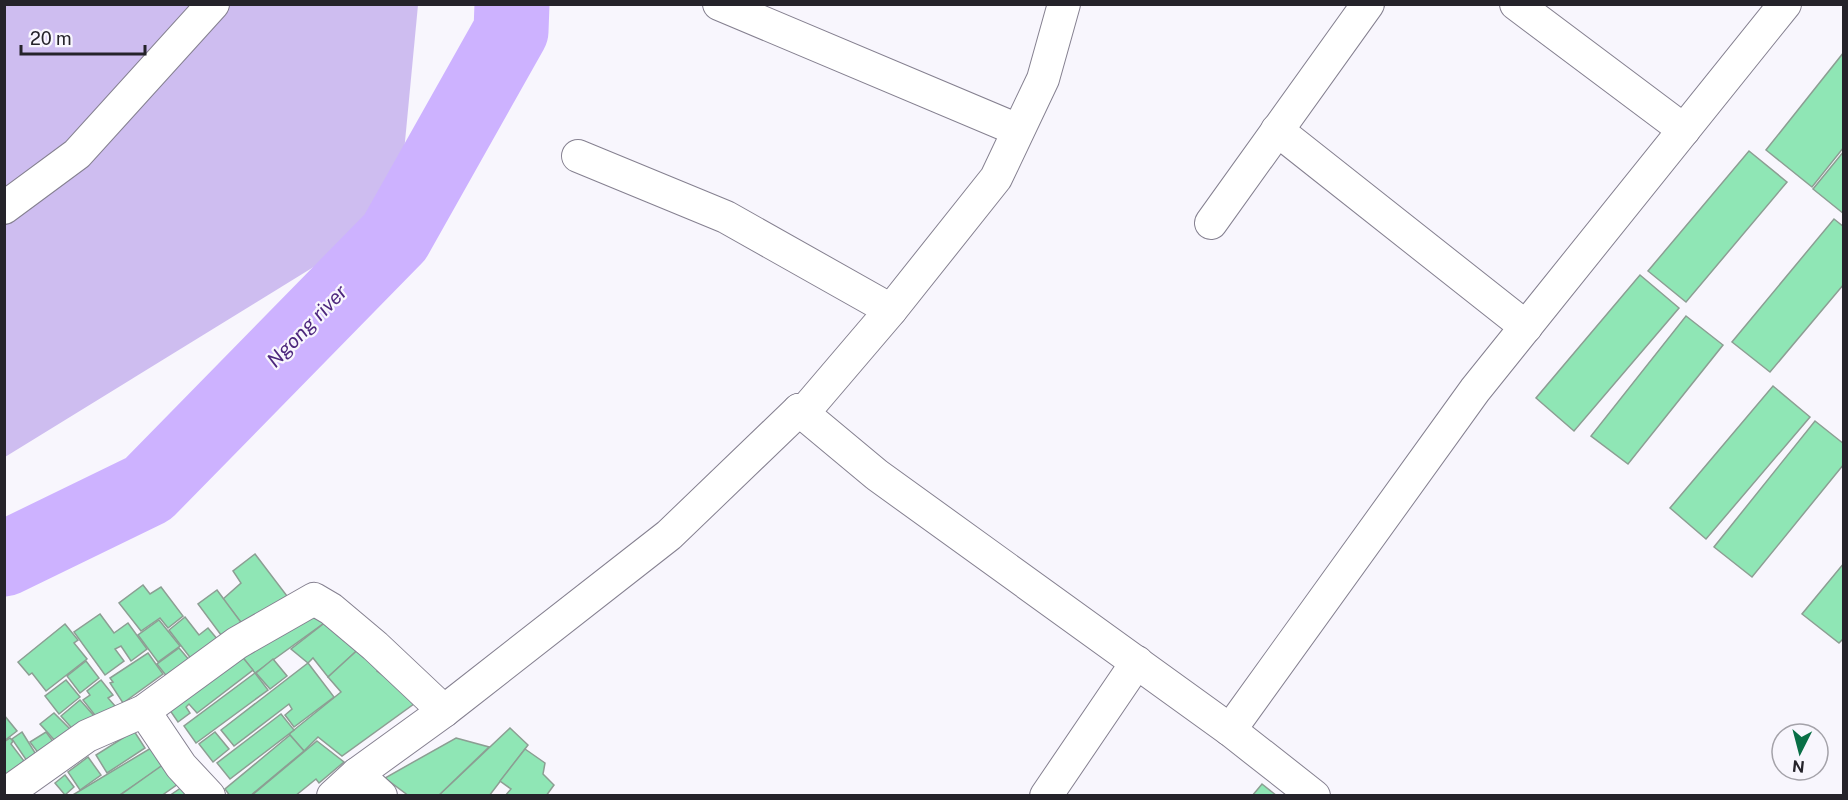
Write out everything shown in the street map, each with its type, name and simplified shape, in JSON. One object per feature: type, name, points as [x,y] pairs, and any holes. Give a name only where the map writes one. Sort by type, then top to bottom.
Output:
[{"type":"street","points":[[4,208],[77,154],[213,4]]},
{"type":"street","points":[[719,4],[1018,130]]},
{"type":"street","points":[[799,410],[804,412],[891,310],[996,178],[1042,79],[1064,4]]},
{"type":"street","points":[[1210,223],[1368,4]]},
{"type":"street","points":[[1516,4],[1684,130]]},
{"type":"street","points":[[1230,730],[1468,400],[1785,4]]},
{"type":"street","points":[[1277,130],[1526,327]]},
{"type":"street","points":[[578,156],[726,217],[891,310]]},
{"type":"street","points":[[799,410],[877,475],[1230,730],[1314,795]]},
{"type":"street","points":[[333,795],[357,774],[444,711],[669,535],[799,410]]},
{"type":"street","points":[[4,795],[87,736],[144,711],[237,643],[314,599],[361,633],[444,711]]},
{"type":"street","points":[[1046,795],[1137,662]]},
{"type":"street","points":[[144,711],[181,766],[208,795]]},
{"type":"street","points":[[357,774],[381,795]]},
{"type":"shaded area","points":[[5,5],[418,5],[398,215],[5,457]]},
{"type":"building","points":[[1844,52],[1844,147],[1812,187],[1766,150]]},
{"type":"building","points":[[1749,151],[1787,182],[1686,302],[1648,271]]},
{"type":"building","points":[[1844,151],[1844,214],[1813,189]]},
{"type":"building","points":[[1834,219],[1844,227],[1844,284],[1770,372],[1732,342]]},
{"type":"building","points":[[1640,275],[1679,308],[1574,431],[1536,398]]},
{"type":"building","points":[[1686,316],[1723,345],[1628,464],[1591,436]]},
{"type":"building","points":[[1773,386],[1810,417],[1706,539],[1670,508]]},
{"type":"building","points":[[1815,421],[1844,444],[1844,464],[1752,577],[1714,547]]},
{"type":"building","points":[[255,554],[287,596],[243,625],[223,599],[241,583],[233,571]]},
{"type":"building","points":[[1844,563],[1844,638],[1839,643],[1802,614]]},
{"type":"building","points":[[143,585],[150,594],[161,587],[183,616],[168,628],[160,618],[141,631],[119,603]]},
{"type":"building","points":[[217,590],[243,625],[224,639],[198,604]]},
{"type":"building","points":[[312,603],[331,618],[255,673],[240,654]]},
{"type":"building","points":[[100,614],[114,633],[128,623],[147,649],[131,661],[121,646],[115,649],[124,661],[105,675],[74,632]]},
{"type":"building","points":[[185,617],[199,635],[208,628],[218,640],[192,660],[169,630]]},
{"type":"building","points":[[331,618],[363,645],[328,677],[313,658],[308,663],[291,649]]},
{"type":"building","points":[[159,620],[180,646],[158,662],[138,635]]},
{"type":"building","points":[[65,624],[78,640],[74,643],[87,659],[46,691],[32,673],[29,675],[18,662]]},
{"type":"building","points":[[363,645],[384,660],[377,671],[418,701],[342,756],[318,737],[304,751],[289,734],[341,692],[328,677]]},
{"type":"building","points":[[179,648],[190,661],[168,678],[157,664]]},
{"type":"building","points":[[148,653],[163,674],[123,703],[110,683],[113,682],[110,678]]},
{"type":"building","points":[[240,654],[253,670],[197,713],[189,704],[186,707],[190,713],[178,722],[169,709]]},
{"type":"building","points":[[273,659],[287,676],[270,689],[256,673]]},
{"type":"building","points":[[86,661],[99,678],[80,693],[67,676]]},
{"type":"building","points":[[308,663],[334,697],[294,727],[285,715],[292,709],[289,704],[234,746],[221,730]]},
{"type":"building","points":[[255,673],[268,690],[196,743],[184,726]]},
{"type":"building","points":[[66,680],[80,697],[59,714],[45,696]]},
{"type":"building","points":[[101,680],[113,695],[108,698],[115,706],[98,719],[83,700],[90,695],[87,691]]},
{"type":"building","points":[[80,700],[96,718],[77,734],[61,716]]},
{"type":"building","points":[[54,713],[73,732],[57,743],[40,724]]},
{"type":"building","points":[[281,714],[294,730],[230,779],[217,763]]},
{"type":"building","points":[[4,715],[17,731],[4,741]]},
{"type":"building","points":[[510,728],[528,745],[489,796],[438,796]]},
{"type":"building","points":[[134,731],[145,748],[107,773],[96,755]]},
{"type":"building","points":[[22,732],[37,756],[27,761],[12,739]]},
{"type":"building","points":[[46,732],[55,744],[39,754],[30,742]]},
{"type":"building","points":[[215,732],[229,749],[213,762],[199,744]]},
{"type":"building","points":[[290,735],[304,751],[250,796],[230,796],[225,789]]},
{"type":"building","points":[[10,738],[13,741],[11,744],[24,761],[4,777],[4,742]]},
{"type":"building","points":[[456,738],[489,747],[438,796],[409,796],[385,778]]},
{"type":"building","points":[[317,741],[344,762],[319,783],[316,779],[295,796],[251,796]]},
{"type":"building","points":[[151,748],[164,765],[118,796],[71,796]]},
{"type":"building","points":[[525,749],[545,763],[543,774],[554,785],[546,796],[505,796],[511,789],[500,781]]},
{"type":"building","points":[[88,757],[101,775],[80,790],[68,772]]},
{"type":"building","points":[[171,759],[185,779],[161,796],[119,796]]},
{"type":"building","points":[[65,775],[74,787],[65,795],[55,783]]},
{"type":"building","points":[[191,781],[201,796],[169,796]]},
{"type":"building","points":[[1262,784],[1277,796],[1252,796]]},
{"type":"waterway","name":"Ngong river","points":[[4,559],[148,489],[395,237],[511,31],[512,4]]}]
